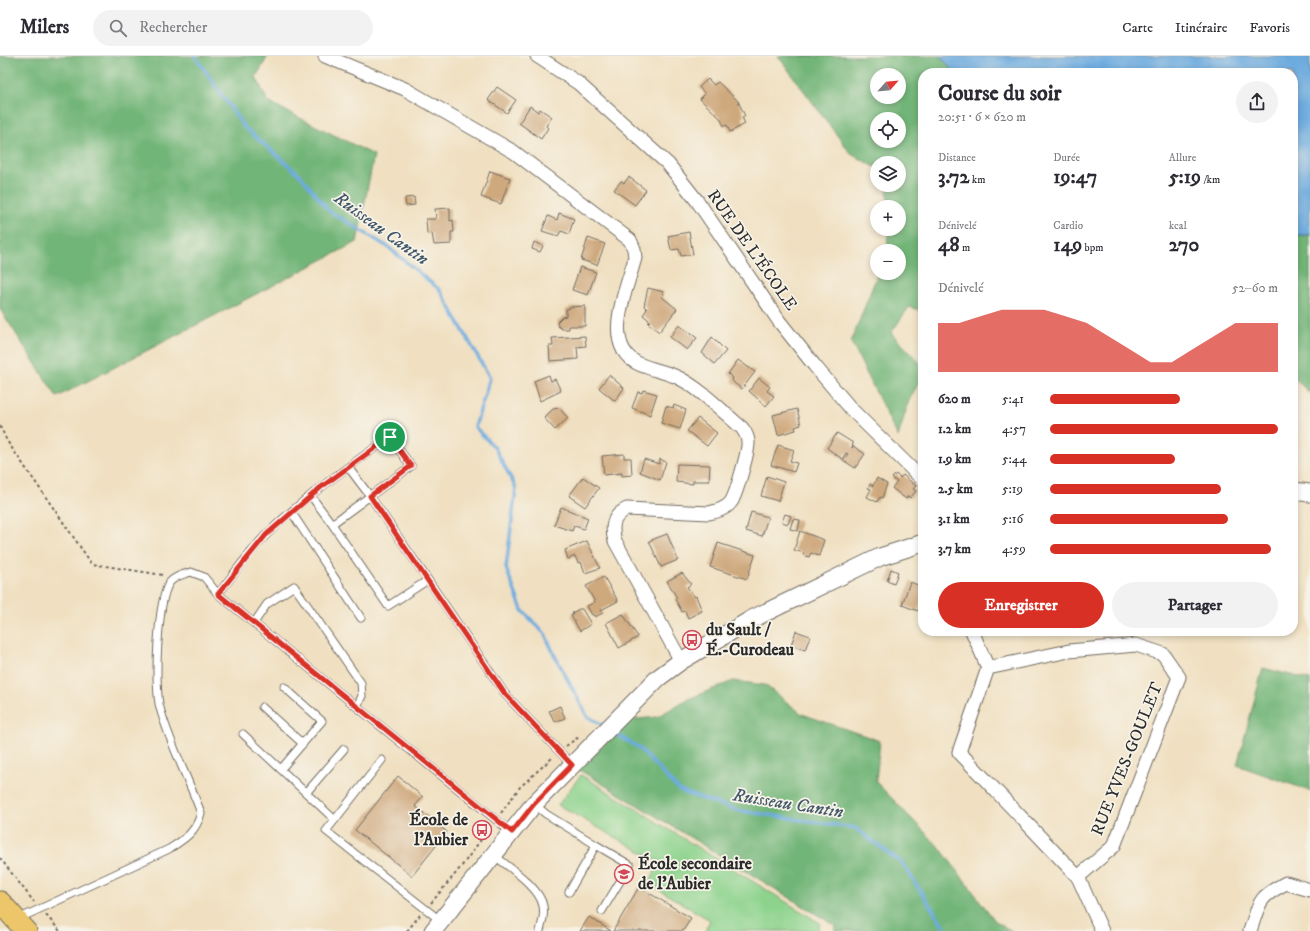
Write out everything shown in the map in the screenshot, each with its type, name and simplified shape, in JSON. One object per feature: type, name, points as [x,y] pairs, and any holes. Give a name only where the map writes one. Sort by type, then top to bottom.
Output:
[{"type":"main road","points":[[0,902],[21,926]]},
{"type":"street","points":[[325,56],[405,89],[514,152],[630,240],[634,249],[635,258],[618,321],[617,335],[620,347],[629,358],[638,364],[687,383],[742,428],[747,434],[749,444],[735,493],[730,503],[720,510],[709,513],[627,509],[619,513],[613,523],[615,541],[681,661]]},
{"type":"street","name":"RUE DE L'ÉCOLE","points":[[537,56],[578,83],[668,164],[698,202],[779,321],[814,365],[852,410],[918,475]]},
{"type":"street","points":[[1298,492],[1310,493]]},
{"type":"street","points":[[437,926],[534,804],[658,678],[681,661],[752,619],[873,560],[918,545]]},
{"type":"street","points":[[974,636],[988,668],[959,752],[1078,877],[1102,931]]},
{"type":"street","name":"RUE YVES-GOULET","points":[[988,668],[1069,651],[1136,645],[1163,654],[1179,677],[1114,846],[1078,877]]},
{"type":"street","points":[[1250,931],[1261,900],[1270,891],[1286,883],[1310,890]]},
{"type":"lane","points":[[218,594],[266,535],[311,496],[390,437],[411,466],[332,524]]},
{"type":"lane","points":[[348,467],[370,496],[505,694],[572,765]]},
{"type":"lane","points":[[311,496],[388,606],[428,580]]},
{"type":"lane","points":[[292,513],[361,618]]},
{"type":"lane","points":[[21,926],[40,909],[169,849],[187,838],[198,825],[201,813],[166,727],[160,706],[156,660],[162,614],[169,583],[176,577],[191,572],[204,577],[218,594],[512,832]]},
{"type":"lane","points":[[254,623],[267,604],[294,586],[361,683],[362,696],[357,706]]},
{"type":"lane","points":[[280,769],[322,721],[284,687]]},
{"type":"lane","points":[[262,708],[303,744]]},
{"type":"lane","points":[[243,734],[335,820]]},
{"type":"lane","points":[[306,793],[344,748]]},
{"type":"lane","points":[[382,760],[326,831],[437,926]]},
{"type":"lane","points":[[534,804],[546,814],[630,866],[602,911]]},
{"type":"lane","points":[[569,892],[596,845]]},
{"type":"lane","points":[[494,855],[537,891],[543,906],[544,918],[540,931]]},
{"type":"path","points":[[0,426],[6,441],[92,564],[176,577]]},
{"type":"path","points":[[0,858],[40,909],[60,931]]},
{"type":"green space","points":[[0,56],[268,56],[256,77],[268,102],[374,155],[357,242],[57,397],[0,309]]},
{"type":"green space","points":[[778,56],[940,56],[951,68],[918,68],[918,310],[909,307],[891,333],[918,361],[918,384],[909,400],[898,437],[851,342],[875,280],[906,280],[906,244],[887,244],[888,236],[906,236],[906,200],[888,200],[887,192],[906,192],[906,156],[870,156],[870,164],[851,154]]},
{"type":"green space","points":[[1298,235],[1310,235],[1310,394],[1298,381]]},
{"type":"green space","points":[[1263,668],[1310,680],[1310,791],[1237,765]]},
{"type":"green space","points":[[733,681],[765,685],[802,714],[880,741],[876,782],[940,848],[996,922],[1012,931],[835,931],[836,926],[578,769],[629,720],[657,717],[688,699]]},
{"type":"green space","points":[[581,775],[820,923],[817,931],[705,931],[710,920],[649,884],[659,862],[558,805]]},
{"type":"water","points":[[940,56],[1310,56],[1310,235],[1298,235],[1298,68],[951,68]]},
{"type":"building","points":[[708,79],[714,85],[718,82],[738,101],[745,116],[742,117],[745,124],[730,132],[727,125],[724,126],[720,118],[700,99],[705,94],[699,87]]},
{"type":"building","points":[[497,87],[516,100],[507,113],[488,100]]},
{"type":"building","points":[[530,106],[538,112],[540,109],[552,117],[546,126],[548,128],[541,139],[519,123]]},
{"type":"building","points":[[490,171],[510,178],[501,204],[481,197]]},
{"type":"building","points":[[629,177],[646,190],[635,205],[614,190],[621,181],[624,183]]},
{"type":"building","points":[[414,197],[415,205],[406,206],[405,198]]},
{"type":"building","points":[[450,208],[450,221],[453,220],[454,232],[451,232],[451,244],[434,245],[432,233],[427,234],[426,219],[436,219],[435,209]]},
{"type":"building","points":[[559,213],[574,219],[569,234],[561,231],[558,236],[542,231],[548,216],[557,220]]},
{"type":"building","points":[[689,232],[693,254],[681,256],[679,249],[671,250],[668,236]]},
{"type":"building","points":[[588,238],[605,244],[597,265],[581,260]]},
{"type":"building","points":[[534,242],[543,246],[540,252],[532,249]]},
{"type":"building","points":[[580,267],[596,272],[588,295],[572,290]]},
{"type":"building","points":[[648,288],[664,292],[662,297],[677,309],[659,332],[648,323],[650,321],[643,315],[647,309],[644,306]]},
{"type":"building","points":[[585,306],[585,326],[569,326],[569,329],[562,329],[558,326],[557,322],[562,317],[566,316],[566,309],[569,309],[569,307]]},
{"type":"building","points":[[679,325],[697,338],[687,350],[670,337]]},
{"type":"building","points":[[585,336],[586,346],[577,347],[578,359],[550,361],[549,346],[553,346],[552,338]]},
{"type":"building","points":[[712,337],[726,351],[715,364],[702,353]]},
{"type":"building","points":[[738,360],[755,372],[742,389],[734,383],[732,380],[733,378],[728,374]]},
{"type":"building","points":[[549,375],[551,381],[555,379],[561,391],[540,401],[534,381]]},
{"type":"building","points":[[609,375],[624,388],[615,401],[599,388]]},
{"type":"building","points":[[759,378],[770,387],[767,391],[774,396],[766,406],[749,391]]},
{"type":"building","points":[[643,390],[657,394],[650,415],[632,408],[638,392],[642,393]]},
{"type":"building","points":[[674,405],[686,410],[680,429],[661,423],[666,406],[673,408]]},
{"type":"building","points":[[559,408],[568,418],[555,430],[544,418],[553,409]]},
{"type":"building","points":[[797,409],[801,425],[795,427],[796,430],[778,435],[773,415]]},
{"type":"building","points":[[698,418],[717,433],[707,446],[687,431]]},
{"type":"building","points":[[837,433],[853,443],[852,448],[853,446],[865,454],[855,468],[843,460],[848,454],[846,453],[842,459],[827,448]]},
{"type":"building","points":[[778,445],[794,450],[790,461],[797,463],[794,472],[771,465]]},
{"type":"building","points":[[624,454],[624,458],[631,458],[632,475],[622,476],[622,473],[604,475],[602,456]]},
{"type":"building","points":[[644,459],[659,464],[660,459],[666,462],[660,480],[640,472]]},
{"type":"building","points":[[677,464],[710,465],[709,481],[693,481],[693,484],[676,482]]},
{"type":"building","points":[[896,474],[900,478],[903,475],[916,486],[913,489],[916,491],[910,498],[908,496],[906,499],[892,488],[897,482],[892,478]]},
{"type":"building","points":[[767,476],[784,482],[778,501],[761,496]]},
{"type":"building","points":[[583,477],[599,488],[585,507],[569,496]]},
{"type":"building","points":[[877,478],[887,484],[882,498],[880,497],[877,502],[867,497],[871,489],[868,488],[870,484],[873,486]]},
{"type":"building","points":[[561,507],[588,518],[584,529],[574,526],[572,531],[554,525]]},
{"type":"building","points":[[751,512],[768,517],[762,536],[746,531]]},
{"type":"building","points":[[785,514],[791,516],[788,524],[782,522]]},
{"type":"building","points":[[793,519],[800,520],[798,531],[790,529]]},
{"type":"building","points":[[800,531],[824,540],[819,556],[811,553],[809,557],[803,555],[804,553],[794,550]]},
{"type":"building","points":[[667,534],[678,560],[661,567],[649,541]]},
{"type":"building","points":[[587,541],[600,568],[585,573],[581,562],[578,563],[575,556],[568,559],[565,550]]},
{"type":"building","points":[[718,543],[755,555],[747,579],[710,567]]},
{"type":"building","points":[[891,569],[898,572],[894,584],[887,581]]},
{"type":"building","points":[[682,573],[691,584],[687,587],[695,597],[696,596],[702,611],[688,618],[685,611],[682,612],[675,599],[677,598],[667,581]]},
{"type":"building","points":[[604,577],[618,601],[601,610],[603,613],[595,617],[592,615],[587,606],[595,602],[586,586]]},
{"type":"building","points":[[910,582],[918,585],[918,611],[902,605]]},
{"type":"building","points":[[582,609],[591,624],[580,631],[571,616],[573,615],[572,613]]},
{"type":"building","points":[[623,614],[638,637],[619,648],[606,623]]},
{"type":"building","points":[[796,631],[810,636],[805,650],[791,645]]},
{"type":"building","points":[[560,706],[565,718],[555,722],[549,711]]},
{"type":"building","points":[[398,776],[423,797],[415,806],[447,832],[412,876],[355,830]]},
{"type":"building","points":[[639,887],[691,918],[683,931],[613,931]]},
{"type":"building","points":[[589,917],[611,931],[580,931]]},
{"type":"waterway","name":"Ruisseau Cantin","points":[[195,56],[244,127],[300,175],[329,211],[388,247],[440,290],[490,378],[475,427],[495,448],[516,488],[506,568],[522,610],[545,634],[587,716],[604,726]]},
{"type":"waterway","name":"Ruisseau Cantin","points":[[613,732],[639,748],[680,791],[736,810],[855,828],[902,863],[947,931]]},
{"type":"place","name":"du Sault / É.-Curodeau","points":[[692,640]]},
{"type":"place","name":"École de l'Aubier","points":[[482,830]]},
{"type":"place","name":"École secondaire de l'Aubier","points":[[624,874]]},
{"type":"route","points":[[390,437],[411,466],[370,496],[505,694],[572,765],[534,804],[512,832],[218,594],[266,535],[320,488],[390,437]]}]
